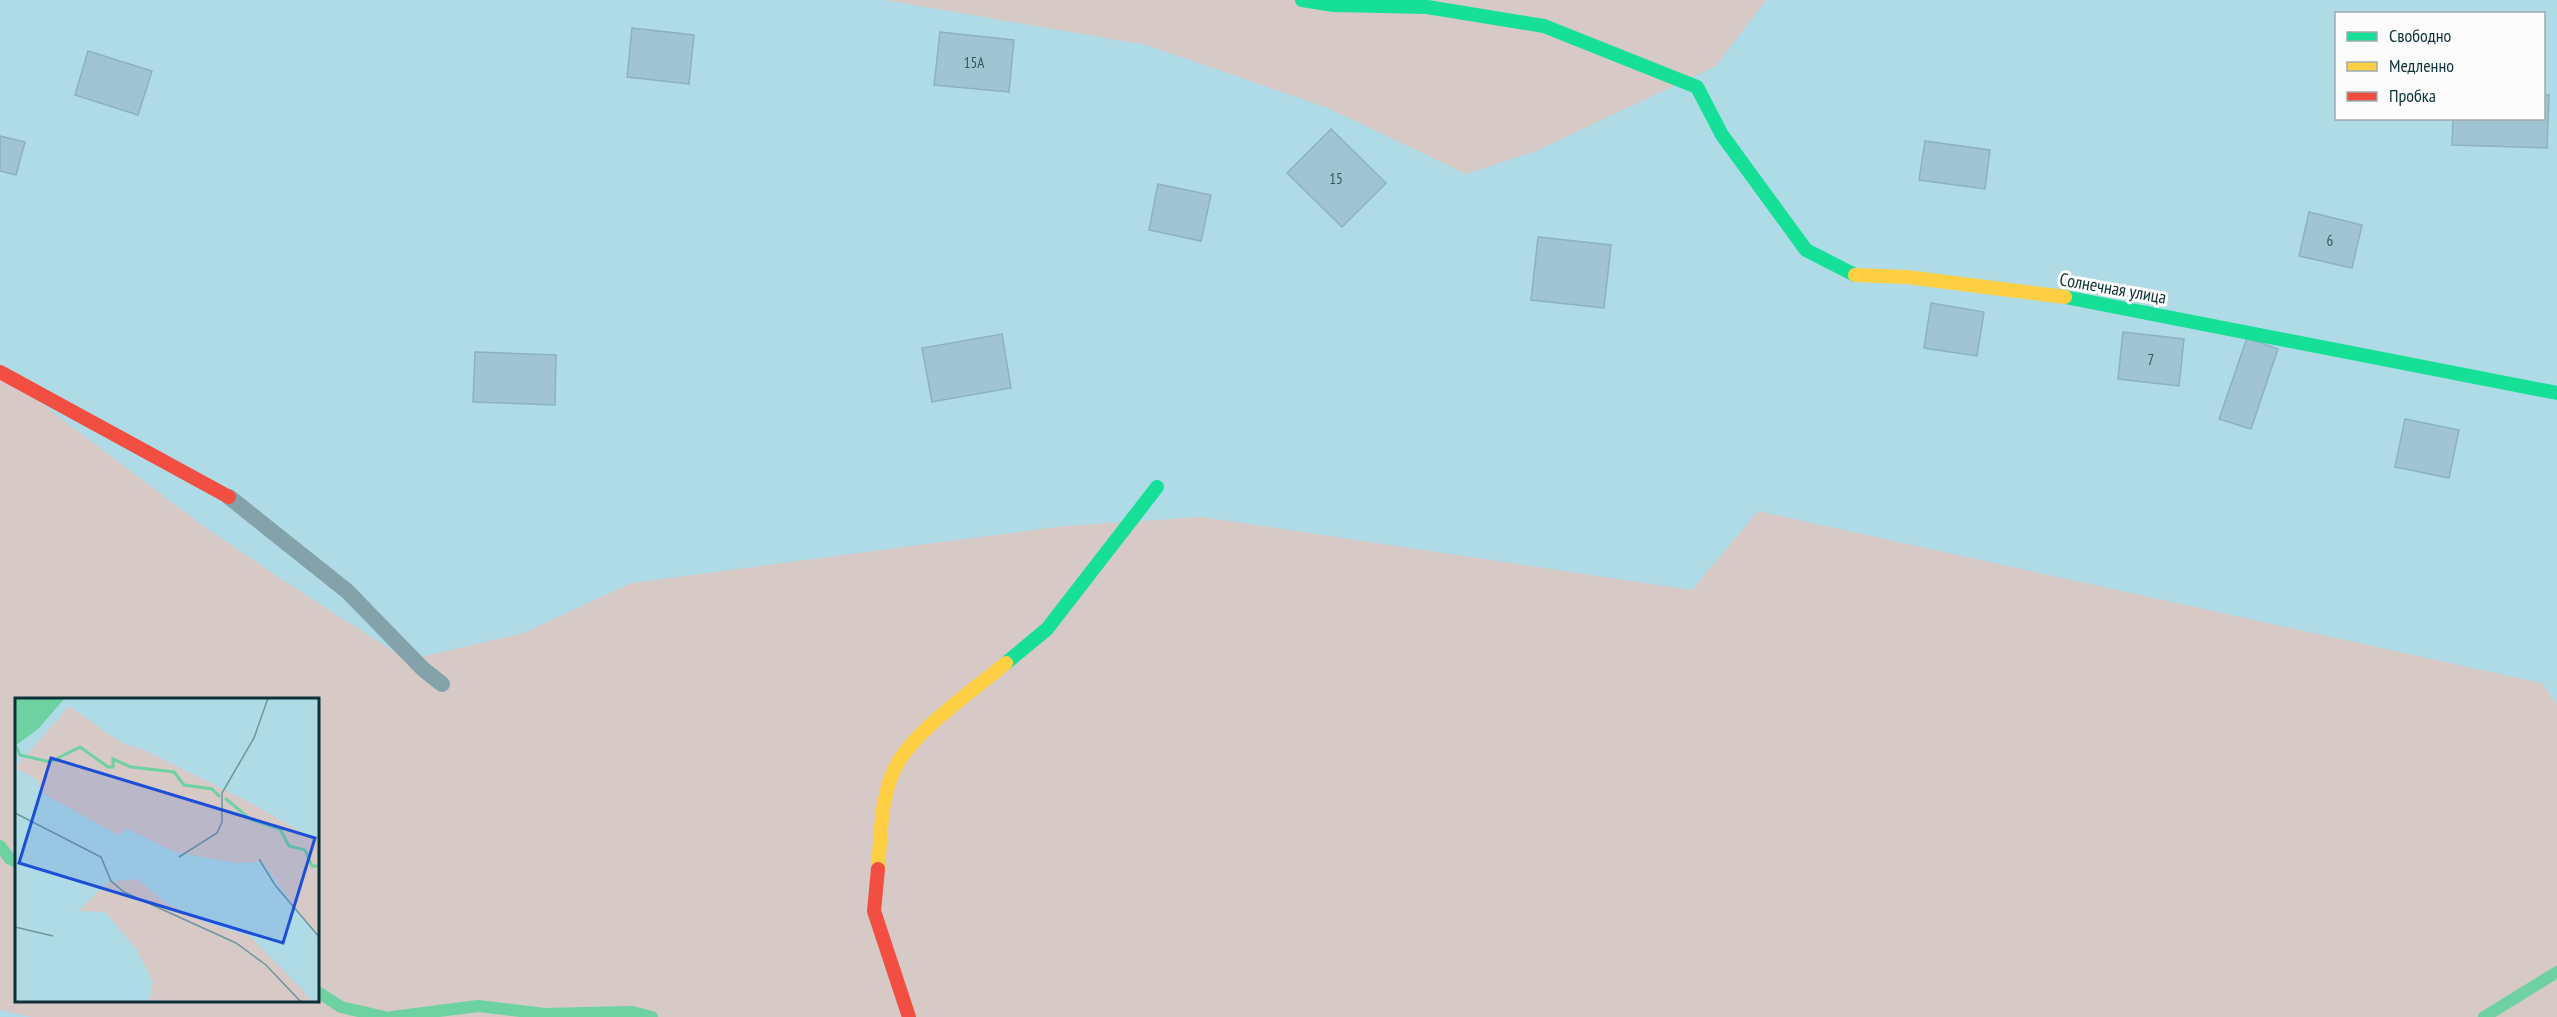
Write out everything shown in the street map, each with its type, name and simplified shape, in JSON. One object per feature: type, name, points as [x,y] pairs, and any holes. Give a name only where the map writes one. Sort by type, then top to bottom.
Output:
[{"type":"street","name":"Солнечная улица","points":[[1302,0],[1334,5],[1427,7],[1544,26],[1696,87],[1722,135],[1806,250],[1851,275],[1907,277],[2082,299],[2557,393]]},
{"type":"street","points":[[0,372],[229,497]]},
{"type":"street","points":[[909,1017],[874,911],[884,803],[896,766],[919,736],[1047,629],[1157,487]]},
{"type":"lane","points":[[229,497],[347,591],[423,669],[442,684]]},
{"type":"shaded area","points":[[885,0],[1766,0],[1716,66],[1536,151],[1466,174],[1328,108],[1146,45]]},
{"type":"shaded area","points":[[0,372],[198,522],[278,577],[407,660],[524,633],[631,583],[1064,526],[1202,517],[1692,590],[1758,511],[2541,683],[2557,704],[2557,1017],[32,1017],[0,1010]]},
{"type":"building","points":[[632,28],[694,35],[689,84],[627,77]]},
{"type":"building","points":[[940,32],[1014,40],[1009,92],[934,85]]},
{"type":"building","points":[[88,51],[152,71],[138,115],[75,95]]},
{"type":"building","points":[[2545,94],[2549,95],[2547,148],[2452,145],[2453,120],[2545,120]]},
{"type":"building","points":[[1331,129],[1386,183],[1342,227],[1287,173]]},
{"type":"building","points":[[0,136],[25,142],[16,175],[0,171]]},
{"type":"building","points":[[1925,141],[1990,150],[1985,189],[1919,180]]},
{"type":"building","points":[[1158,184],[1211,195],[1201,241],[1149,230]]},
{"type":"building","points":[[2309,212],[2362,225],[2352,268],[2299,256]]},
{"type":"building","points":[[1538,237],[1611,245],[1604,308],[1531,300]]},
{"type":"building","points":[[1931,303],[1984,312],[1977,356],[1924,348]]},
{"type":"building","points":[[2123,332],[2184,339],[2179,386],[2118,379]]},
{"type":"building","points":[[1002,334],[1011,388],[932,402],[922,348]]},
{"type":"building","points":[[2247,338],[2278,349],[2251,429],[2219,419]]},
{"type":"building","points":[[475,352],[556,355],[555,405],[473,402]]},
{"type":"building","points":[[2405,419],[2459,430],[2449,478],[2395,467]]},
{"type":"waterway","points":[[0,846],[10,859],[15,862]]},
{"type":"waterway","points":[[2484,1017],[2557,972]]},
{"type":"waterway","points":[[320,993],[341,1007],[385,1017]]},
{"type":"waterway","points":[[392,1017],[478,1006],[545,1014],[632,1012],[652,1017]]},
{"type":"traffic: fast","points":[[1302,0],[1334,5],[1427,7],[1544,26],[1697,87],[1722,135],[1806,250],[1855,275]]},
{"type":"traffic: fast","points":[[2065,297],[2557,393]]},
{"type":"traffic: fast","points":[[1006,663],[1047,629],[1157,487]]},
{"type":"traffic: slow","points":[[1855,275],[1907,277],[2065,297]]},
{"type":"traffic: slow","points":[[878,869],[884,804],[896,766],[905,752],[931,725],[1006,663]]},
{"type":"traffic: jam","points":[[0,372],[229,497]]},
{"type":"traffic: jam","points":[[878,869],[874,911],[909,1017]]}]
